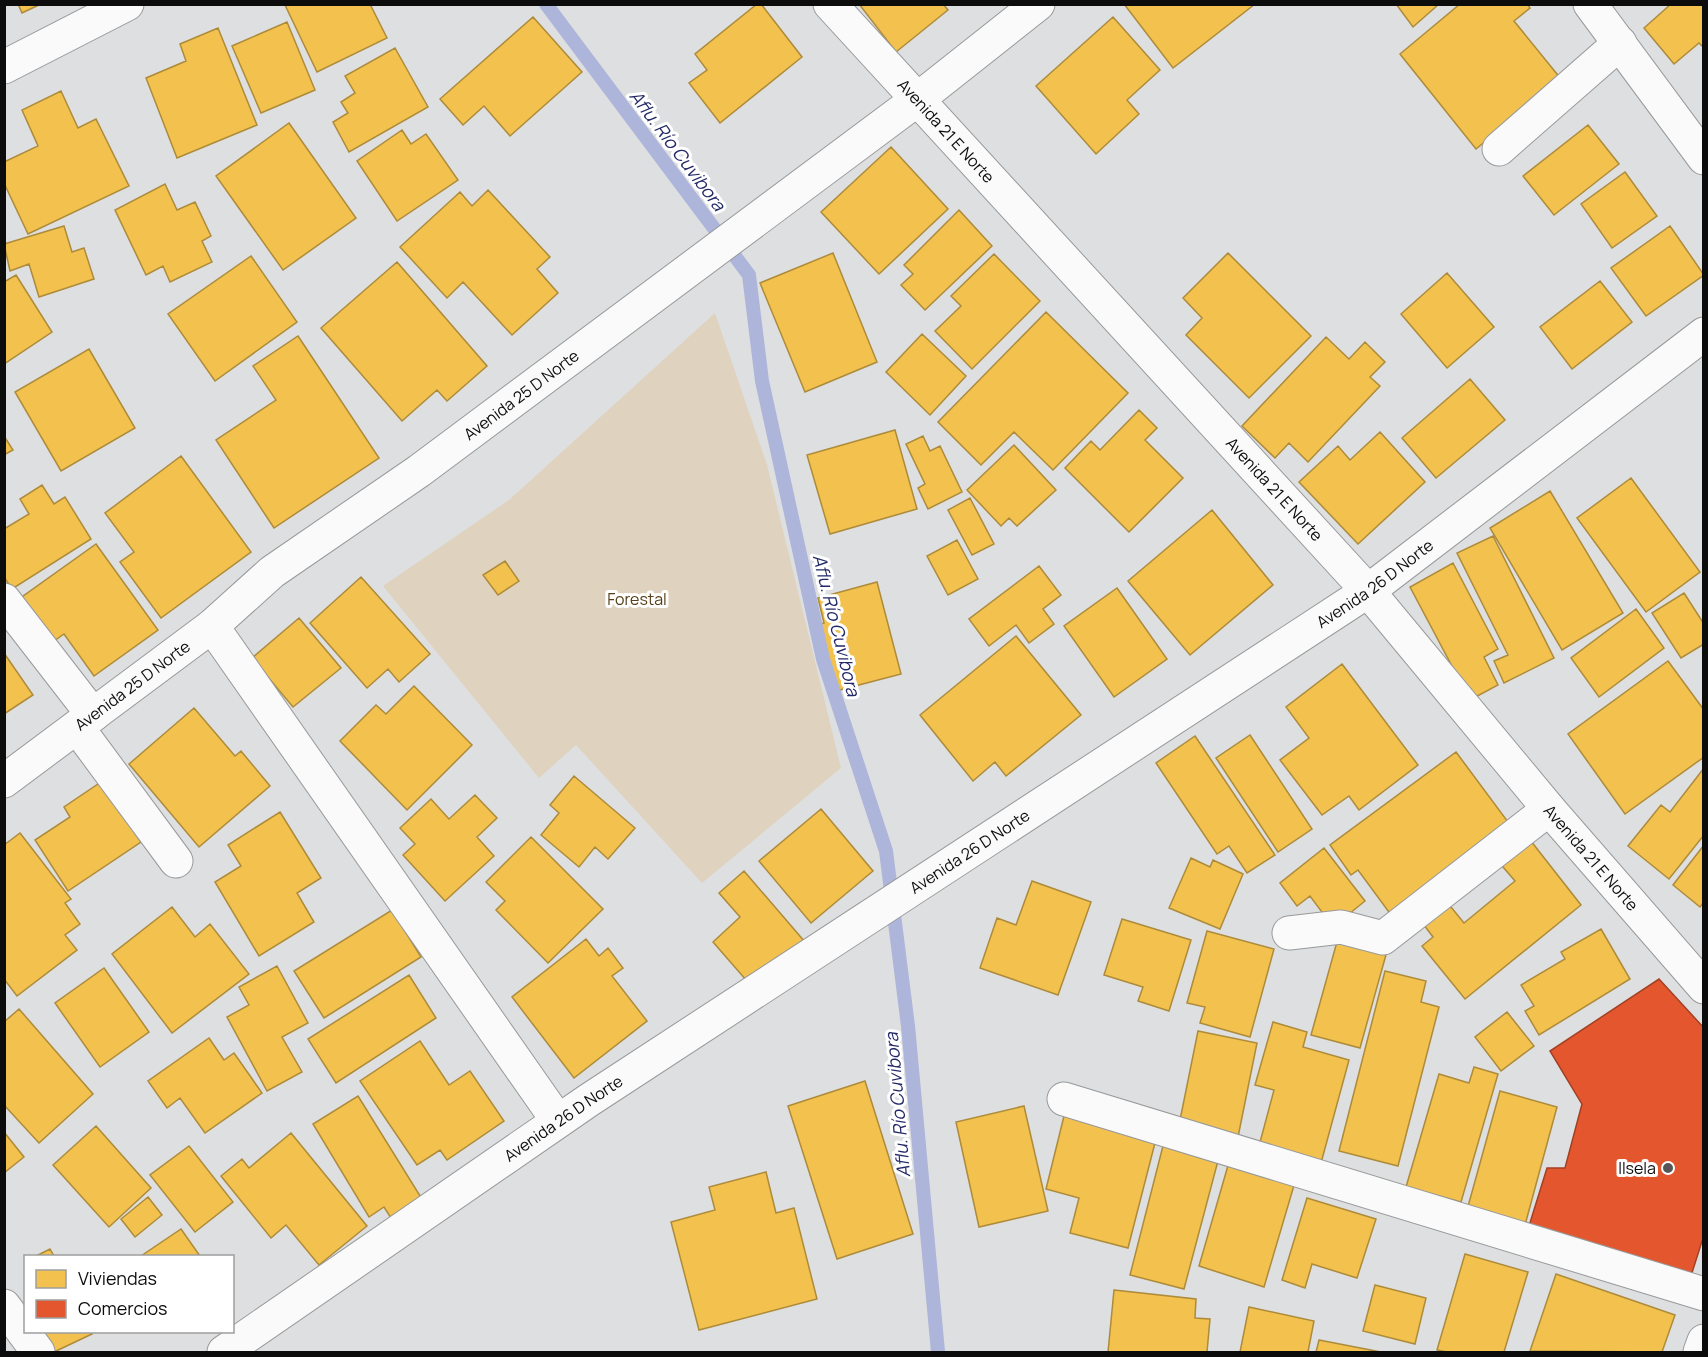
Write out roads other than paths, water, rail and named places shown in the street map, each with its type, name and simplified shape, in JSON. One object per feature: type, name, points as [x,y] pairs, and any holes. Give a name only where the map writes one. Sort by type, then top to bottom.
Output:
[{"type":"street","points":[[4,67],[127,4]]},
{"type":"street","name":"Avenida 21 E Norte","points":[[830,4],[1368,591],[1548,809],[1704,987]]},
{"type":"street","name":"Avenida 25 D Norte","points":[[4,781],[212,626],[272,572],[419,471],[918,99],[1038,4]]},
{"type":"street","points":[[1590,4],[1704,158]]},
{"type":"street","points":[[1499,149],[1620,44]]},
{"type":"street","name":"Avenida 26 D Norte","points":[[224,1353],[558,1121],[1368,591],[1704,334]]},
{"type":"street","points":[[4,600],[176,861]]},
{"type":"street","points":[[212,626],[558,1121]]},
{"type":"street","points":[[1289,933],[1341,927],[1383,938],[1548,809]]},
{"type":"street","points":[[1064,1100],[1704,1294]]},
{"type":"street","points":[[4,1306],[24,1333]]},
{"type":"street","points":[[24,1333],[39,1353]]},
{"type":"street","points":[[1700,1353],[1704,1341]]},
{"type":"waterway","name":"Aflu. Río Cuvibora","points":[[546,4],[749,275],[762,381],[823,659],[886,851],[908,1026],[938,1352]]},
{"type":"place","name":"Ilsela","points":[[1668,1168]]},
{"type":"park label","name":"Forestal","points":[[637,599]]}]
